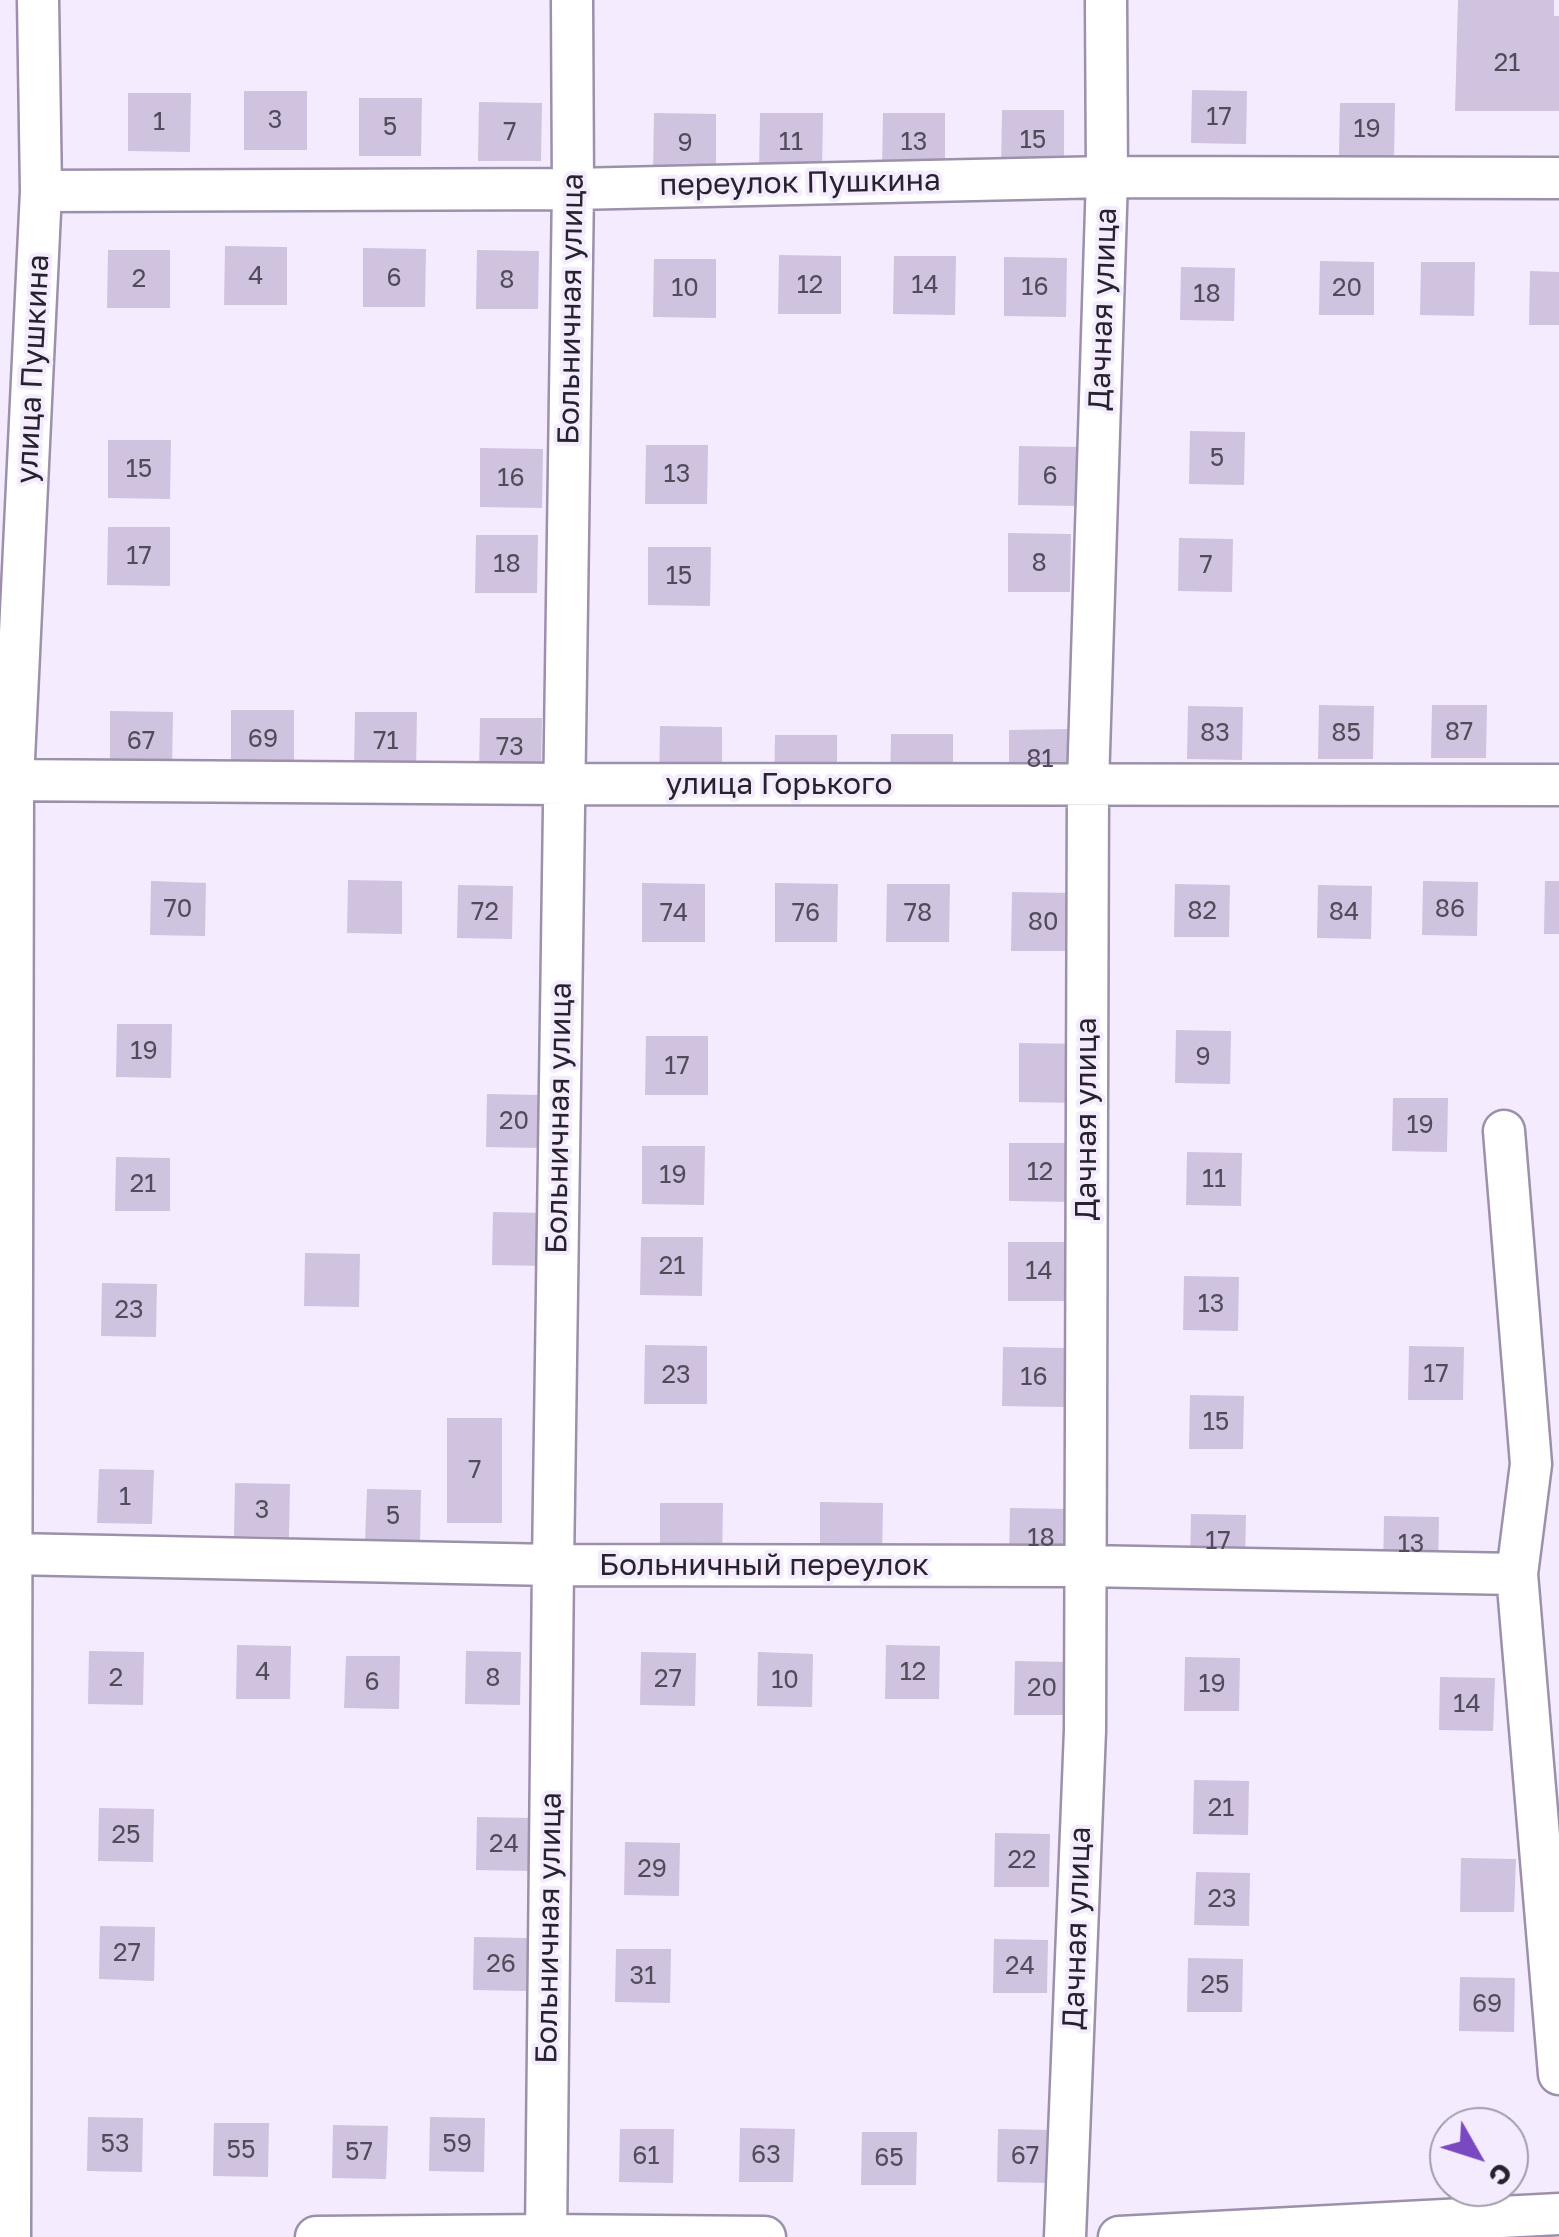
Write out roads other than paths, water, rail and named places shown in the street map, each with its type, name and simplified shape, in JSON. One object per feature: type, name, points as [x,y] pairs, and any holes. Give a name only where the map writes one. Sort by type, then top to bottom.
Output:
[{"type":"street","name":"улица Пушкина","points":[[10,2237],[6,780],[41,191],[38,0]]},
{"type":"street","name":"Больничная улица","points":[[546,2236],[573,188],[572,0]]},
{"type":"street","name":"Дачная улица","points":[[1065,2237],[1085,1730],[1088,784],[1107,176],[1106,0]]},
{"type":"street","name":"переулок Пушкина","points":[[41,191],[573,188],[1107,176],[1559,178]]},
{"type":"street","name":"улица Горького","points":[[6,780],[1559,785]]},
{"type":"street","points":[[1504,1131],[1545,1461],[1517,1574],[1559,2074]]},
{"type":"street","name":"Больничный переулок","points":[[11,1554],[553,1565],[1084,1566],[1517,1574]]},
{"type":"street","points":[[1120,2237],[1559,2214]]},
{"type":"street","points":[[316,2237],[765,2237]]}]
